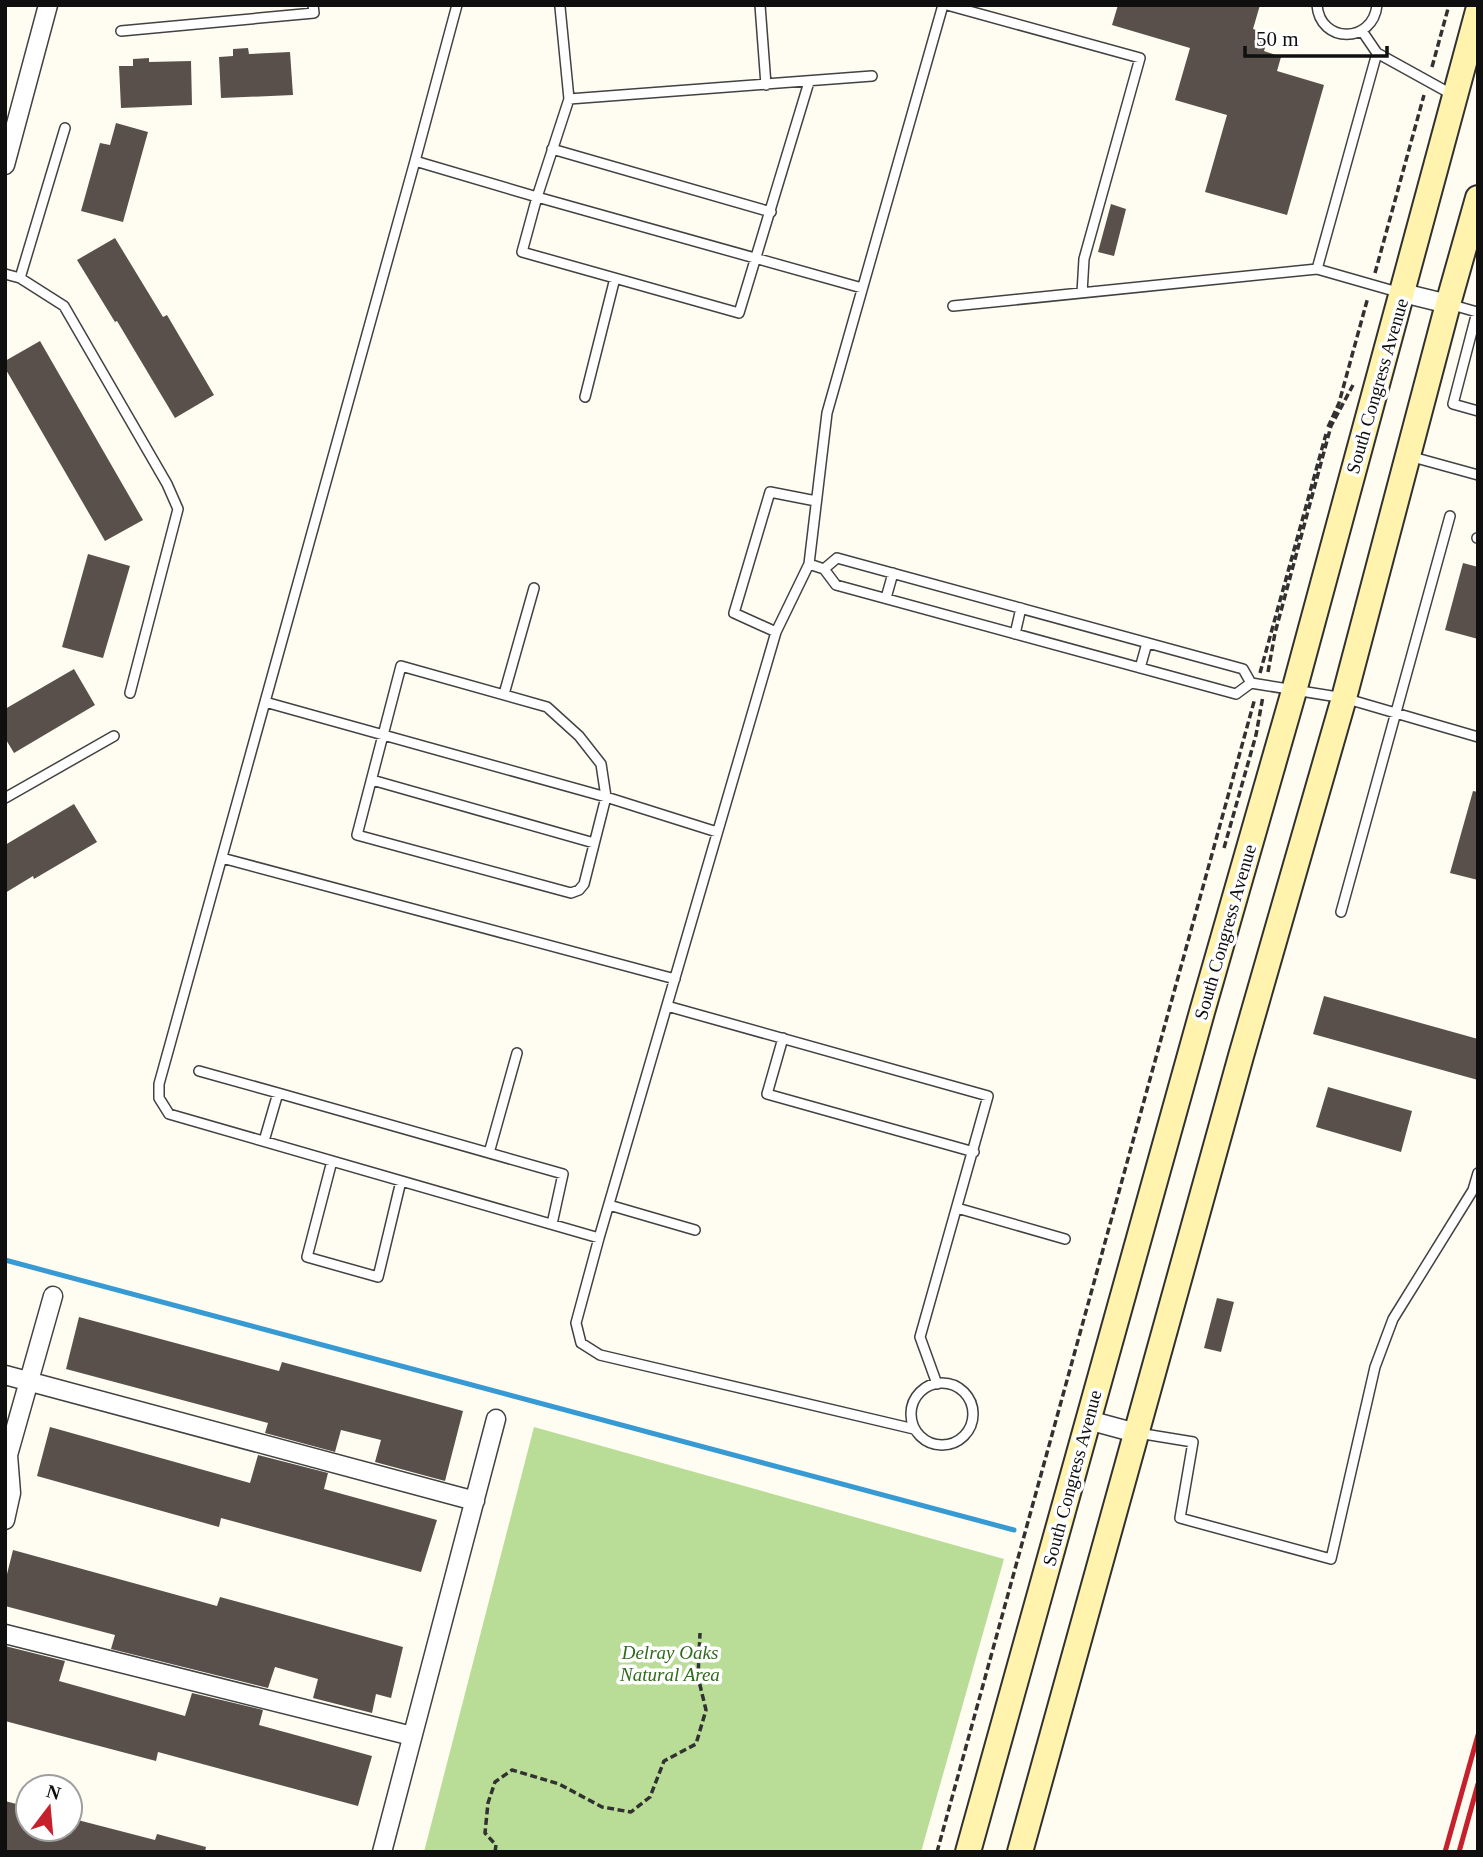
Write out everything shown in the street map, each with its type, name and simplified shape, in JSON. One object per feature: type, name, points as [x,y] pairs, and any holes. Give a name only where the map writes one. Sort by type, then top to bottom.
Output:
[{"type":"main road","name":"South Congress Avenue","points":[[968,1852],[1294,691],[1478,11]]},
{"type":"main road","points":[[1020,1852],[1344,698],[1478,198]]},
{"type":"street","points":[[5,165],[48,5]]},
{"type":"street","points":[[1403,293],[1448,304]]},
{"type":"street","points":[[5,1520],[10,1493],[8,1455],[53,1296]]},
{"type":"street","points":[[5,1375],[475,1501]]},
{"type":"street","points":[[382,1852],[496,1419]]},
{"type":"street","points":[[1088,1420],[1136,1433]]},
{"type":"street","points":[[5,1633],[412,1736]]},
{"type":"lane","points":[[121,31],[314,13],[313,5]]},
{"type":"lane","points":[[457,5],[159,1084],[159,1098],[169,1114],[599,1238]]},
{"type":"lane","points":[[760,5],[766,85]]},
{"type":"lane","points":[[914,1429],[600,1355],[580,1343],[576,1323],[776,632],[809,564],[827,412],[945,5],[1140,58],[1084,259],[1082,293]]},
{"type":"lane","points":[[1317,5],[1321,20],[1334,32],[1343,35],[1362,31],[1374,18],[1377,5]]},
{"type":"lane","points":[[560,7],[569,99],[522,252],[738,313],[809,82]]},
{"type":"lane","points":[[1362,31],[1377,53],[1455,96]]},
{"type":"lane","points":[[1317,269],[1377,53]]},
{"type":"lane","points":[[569,99],[872,76]]},
{"type":"lane","points":[[20,278],[65,128]]},
{"type":"lane","points":[[552,149],[771,212]]},
{"type":"lane","points":[[415,161],[862,288]]},
{"type":"lane","points":[[953,306],[1317,269],[1403,293]]},
{"type":"lane","points":[[5,274],[20,278],[64,306],[167,484],[178,509],[130,693]]},
{"type":"lane","points":[[585,397],[615,278]]},
{"type":"lane","points":[[1448,304],[1478,312],[1453,404],[1478,411]]},
{"type":"lane","points":[[1408,456],[1478,475]]},
{"type":"lane","points":[[776,632],[734,613],[770,492],[816,501]]},
{"type":"lane","points":[[1341,912],[1450,516]]},
{"type":"lane","points":[[824,569],[837,558],[1243,669],[1258,684],[1344,698],[1478,737]]},
{"type":"lane","points":[[809,564],[824,569],[836,584],[1236,694],[1258,684]]},
{"type":"lane","points":[[886,598],[893,573]]},
{"type":"lane","points":[[504,694],[534,588]]},
{"type":"lane","points":[[1014,634],[1021,608]]},
{"type":"lane","points":[[1140,668],[1147,643]]},
{"type":"lane","points":[[401,666],[547,707],[579,736],[601,764],[606,797],[584,884],[571,894],[357,835],[383,734],[401,666]]},
{"type":"lane","points":[[265,702],[606,797],[717,832]]},
{"type":"lane","points":[[5,798],[114,736]]},
{"type":"lane","points":[[372,780],[594,843]]},
{"type":"lane","points":[[222,858],[675,979]]},
{"type":"lane","points":[[667,1006],[988,1096],[920,1337],[937,1384]]},
{"type":"lane","points":[[783,1038],[767,1094],[974,1152]]},
{"type":"lane","points":[[489,1153],[517,1053]]},
{"type":"lane","points":[[199,1071],[563,1174],[552,1224]]},
{"type":"lane","points":[[264,1141],[278,1093]]},
{"type":"lane","points":[[332,1161],[307,1257],[378,1277],[401,1181]]},
{"type":"lane","points":[[1136,1433],[1194,1442],[1180,1518],[1331,1559],[1375,1367],[1393,1319],[1473,1190],[1478,1172]]},
{"type":"lane","points":[[609,1205],[695,1230]]},
{"type":"lane","points":[[957,1208],[1065,1238]]},
{"type":"lane","points":[[937,1384],[956,1387],[970,1401],[972,1422],[968,1431],[951,1444],[930,1443],[920,1437],[911,1419],[914,1400],[928,1387],[937,1384]]},
{"type":"path","points":[[937,1852],[1243,746],[1266,644],[1325,436],[1339,403],[1449,5]]},
{"type":"path","points":[[1223,852],[1256,734],[1258,684],[1275,633],[1331,426],[1353,386],[1356,373]]},
{"type":"path","points":[[495,1852],[496,1845],[485,1833],[488,1803],[495,1782],[512,1770],[559,1784],[602,1807],[631,1812],[650,1797],[664,1761],[696,1744],[706,1710],[698,1677],[700,1633]]},
{"type":"green space","name":"Delray Oaks Natural Area","points":[[534,1427],[1004,1559],[921,1852],[424,1852]]},
{"type":"building","points":[[1118,5],[1260,5],[1253,29],[1269,34],[1264,51],[1281,57],[1277,71],[1324,85],[1287,215],[1205,192],[1227,115],[1175,100],[1190,48],[1112,25]]},
{"type":"building","points":[[248,48],[249,54],[290,52],[293,95],[221,98],[219,57],[233,56],[233,49]]},
{"type":"building","points":[[149,58],[149,62],[191,61],[192,105],[121,108],[119,66],[133,66],[133,59]]},
{"type":"building","points":[[116,123],[148,132],[123,222],[81,211],[100,143],[110,145]]},
{"type":"building","points":[[1111,204],[1126,209],[1114,256],[1098,252]]},
{"type":"building","points":[[115,238],[163,317],[167,315],[214,395],[175,418],[77,260]]},
{"type":"building","points":[[40,341],[143,520],[105,541],[5,368],[5,361]]},
{"type":"building","points":[[88,554],[130,566],[103,658],[62,647]]},
{"type":"building","points":[[1463,563],[1478,567],[1478,639],[1445,630]]},
{"type":"building","points":[[74,669],[95,705],[14,753],[5,738],[5,709]]},
{"type":"building","points":[[1473,791],[1478,792],[1478,880],[1450,873]]},
{"type":"building","points":[[74,804],[97,842],[5,893],[5,845]]},
{"type":"building","points":[[1324,996],[1478,1039],[1478,1080],[1313,1034]]},
{"type":"building","points":[[1328,1087],[1412,1111],[1401,1152],[1316,1127]]},
{"type":"building","points":[[1217,1298],[1234,1302],[1221,1352],[1204,1348]]},
{"type":"building","points":[[79,1317],[279,1371],[282,1362],[463,1411],[445,1481],[375,1462],[381,1440],[341,1430],[335,1452],[265,1433],[268,1423],[66,1369]]},
{"type":"building","points":[[50,1427],[250,1483],[258,1455],[328,1473],[324,1489],[437,1520],[421,1572],[221,1518],[219,1527],[37,1476]]},
{"type":"building","points":[[13,1550],[217,1606],[220,1597],[403,1647],[391,1698],[376,1694],[372,1713],[313,1698],[318,1679],[275,1667],[268,1688],[111,1649],[115,1635],[5,1606],[5,1582]]},
{"type":"building","points":[[5,1646],[65,1661],[59,1681],[185,1716],[192,1693],[263,1710],[259,1725],[372,1756],[358,1806],[158,1752],[156,1761],[5,1721]]},
{"type":"building","points":[[5,1801],[14,1803],[14,1843],[84,1843],[84,1822],[155,1840],[157,1834],[206,1847],[205,1852],[5,1852]]},
{"type":"waterway","points":[[5,1260],[1014,1530]]},
{"type":"railway","points":[[1445,1852],[1478,1735]]},
{"type":"railway","points":[[1459,1852],[1478,1784]]}]
